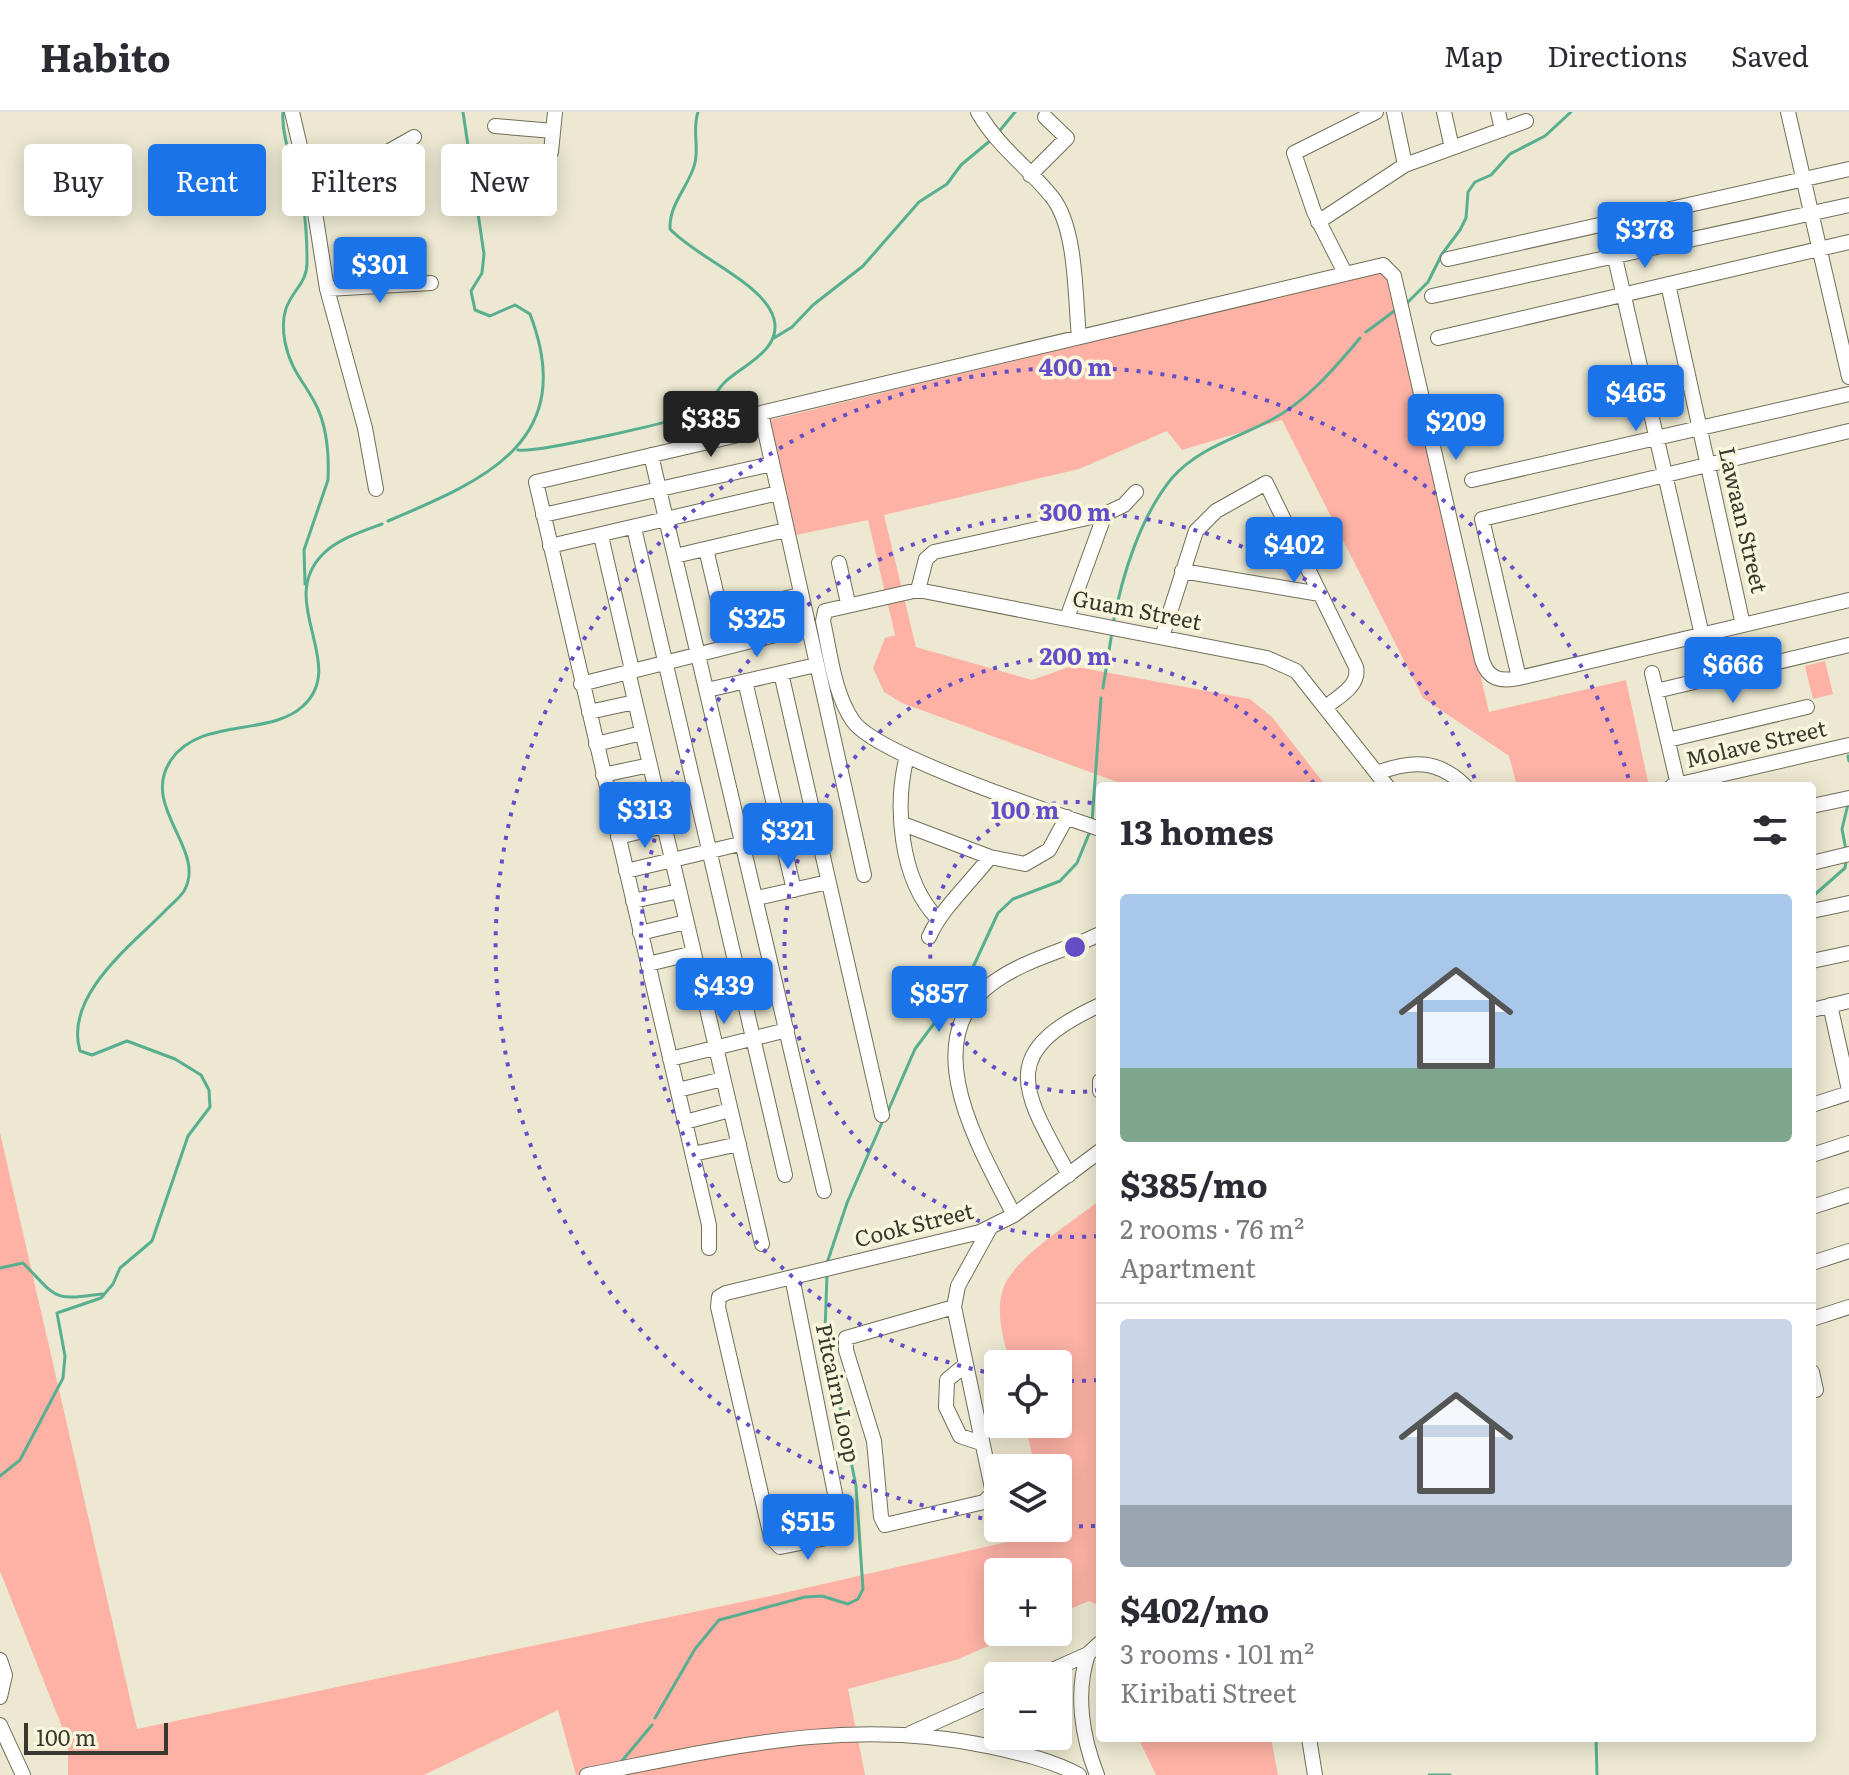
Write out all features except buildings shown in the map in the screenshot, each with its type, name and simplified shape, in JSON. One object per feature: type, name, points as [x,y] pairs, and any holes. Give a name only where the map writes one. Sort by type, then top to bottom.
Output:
[{"type":"street","points":[[292,112],[299,144]]},
{"type":"street","points":[[552,144],[555,112]]},
{"type":"street","points":[[978,112],[993,136],[1054,198],[1066,225],[1079,337]]},
{"type":"street","points":[[1345,273],[1318,222],[1294,153],[1376,112]]},
{"type":"street","points":[[1394,112],[1405,165]]},
{"type":"street","points":[[1444,112],[1452,148]]},
{"type":"street","points":[[1498,112],[1502,130]]},
{"type":"street","points":[[1788,112],[1849,377]]},
{"type":"street","points":[[1030,175],[1067,138],[1045,117]]},
{"type":"street","points":[[1318,222],[1405,165],[1526,121]]},
{"type":"street","points":[[495,126],[553,131]]},
{"type":"street","points":[[402,144],[414,137]]},
{"type":"street","points":[[1448,259],[1849,169]]},
{"type":"street","points":[[1432,296],[1849,205]]},
{"type":"street","points":[[315,216],[327,289],[365,428],[376,489]]},
{"type":"street","points":[[1607,223],[1702,635]]},
{"type":"street","points":[[1438,338],[1849,242]]},
{"type":"street","points":[[709,1248],[709,1225],[693,1154],[536,482],[738,435],[761,413],[1383,265],[1392,271],[1482,660],[1493,678],[1502,681],[1519,678],[1849,600]]},
{"type":"street","points":[[327,289],[431,283]]},
{"type":"street","name":"Lawaan Street","points":[[1668,284],[1743,625]]},
{"type":"street","points":[[1472,480],[1849,394]]},
{"type":"street","points":[[761,413],[864,875]]},
{"type":"street","points":[[1519,678],[1482,519],[1849,431]]},
{"type":"street","points":[[651,455],[824,1191]]},
{"type":"street","points":[[543,515],[772,464]]},
{"type":"street","points":[[1162,637],[1196,531],[1205,520],[1266,483],[1358,674],[1352,686],[1326,707]]},
{"type":"street","points":[[918,590],[926,559],[934,552],[1105,514],[1124,505],[1136,492]]},
{"type":"street","points":[[550,546],[778,493]]},
{"type":"street","points":[[1067,618],[1105,514]]},
{"type":"street","points":[[634,528],[785,1175]]},
{"type":"street","points":[[675,556],[786,530]]},
{"type":"street","points":[[601,536],[642,733],[762,1244]]},
{"type":"street","points":[[706,549],[721,613],[800,595]]},
{"type":"street","points":[[839,563],[848,603]]},
{"type":"street","points":[[1182,571],[1320,594]]},
{"type":"street","name":"Guam Street","points":[[907,756],[871,739],[853,722],[842,698],[823,621],[825,611],[848,603],[918,590],[1282,663],[1296,671],[1384,782]]},
{"type":"street","points":[[581,684],[807,627]]},
{"type":"street","points":[[1656,691],[1849,645]]},
{"type":"street","points":[[707,690],[816,665]]},
{"type":"street","points":[[781,673],[882,1115]]},
{"type":"street","points":[[1652,673],[1675,782]]},
{"type":"street","points":[[745,681],[794,890]]},
{"type":"street","points":[[589,712],[635,702]]},
{"type":"street","points":[[1668,740],[1807,707]]},
{"type":"street","points":[[596,744],[642,733]]},
{"type":"street","name":"Molave Street","points":[[1688,782],[1849,745]]},
{"type":"street","points":[[937,918],[919,895],[912,877],[900,792],[907,756],[1094,827]]},
{"type":"street","points":[[1377,773],[1422,762],[1443,769],[1460,782]]},
{"type":"street","points":[[603,775],[650,765]]},
{"type":"street","points":[[611,808],[657,796]]},
{"type":"street","points":[[1816,805],[1849,798]]},
{"type":"street","points":[[903,824],[990,857],[1025,864],[1038,860],[1049,850],[1067,817]]},
{"type":"street","points":[[618,837],[664,826]]},
{"type":"street","points":[[626,871],[744,843]]},
{"type":"street","points":[[1816,862],[1849,854]]},
{"type":"street","points":[[929,937],[937,918],[952,906],[990,857]]},
{"type":"street","points":[[757,898],[828,882]]},
{"type":"street","points":[[633,901],[679,891]]},
{"type":"street","points":[[1816,910],[1849,903]]},
{"type":"street","points":[[640,933],[686,922]]},
{"type":"street","points":[[1014,1215],[973,1133],[960,1095],[957,1042],[963,1020],[977,997],[1003,976],[1096,936]]},
{"type":"street","points":[[648,964],[694,953]]},
{"type":"street","points":[[1816,960],[1849,953]]},
{"type":"street","points":[[1816,1009],[1849,1001]]},
{"type":"street","points":[[1816,1103],[1849,1091],[1830,1005]]},
{"type":"street","points":[[1069,1175],[1033,1104],[1029,1088],[1031,1058],[1035,1047],[1058,1026],[1096,1007]]},
{"type":"street","points":[[670,1059],[787,1030]]},
{"type":"street","points":[[678,1090],[723,1079]]},
{"type":"street","points":[[685,1122],[730,1110]]},
{"type":"street","points":[[1816,1154],[1849,1143]]},
{"type":"street","points":[[693,1154],[739,1144]]},
{"type":"street","name":"Cook Street","points":[[719,1297],[990,1228],[1014,1215],[1096,1154]]},
{"type":"street","points":[[1816,1206],[1849,1195]]},
{"type":"street","points":[[954,1307],[853,1333],[845,1344],[874,1441],[882,1522],[890,1525],[991,1497],[992,1487],[964,1366],[954,1307],[958,1286],[990,1228]]},
{"type":"street","points":[[1816,1262],[1849,1251]]},
{"type":"street","name":"Pitcairn Loop","points":[[719,1297],[718,1307],[773,1542],[785,1547],[829,1538],[839,1529],[840,1509],[792,1277]]},
{"type":"street","points":[[1816,1318],[1847,1308],[1849,1324]]},
{"type":"street","points":[[964,1366],[947,1380],[946,1407],[960,1436],[981,1443]]},
{"type":"street","points":[[1070,1662],[1096,1647]]},
{"type":"street","points":[[1088,1654],[1082,1680],[1082,1714],[1097,1775]]},
{"type":"street","points":[[0,1660],[5,1675],[0,1697]]},
{"type":"street","points":[[910,1733],[984,1700]]},
{"type":"street","points":[[0,1725],[16,1753],[23,1775]]},
{"type":"street","points":[[587,1775],[794,1737],[910,1733],[1024,1754],[1079,1775]]},
{"type":"street","points":[[1310,1742],[1315,1775]]},
{"type":"shaded area","points":[[1387,271],[1489,712],[1626,680],[1648,782],[1516,782],[1509,756],[1423,698],[1282,420],[1182,450],[1167,431],[1079,469],[884,515],[916,647],[1032,680],[1072,666],[1250,699],[1272,717],[1323,782],[1117,782],[902,703],[884,692],[873,668],[885,638],[895,635],[868,520],[796,535],[770,420]]},
{"type":"shaded area","points":[[1825,661],[1833,694],[1813,699],[1805,666]]},
{"type":"shaded area","points":[[0,1133],[137,1729],[775,1595],[1007,1542],[1072,1542],[1072,1454],[1032,1454],[1028,1438],[1072,1438],[1072,1350],[1007,1350],[1000,1308],[1003,1289],[1019,1265],[1096,1203],[1096,1604],[1089,1601],[1072,1608],[1072,1558],[984,1558],[984,1646],[988,1646],[959,1659],[848,1689],[865,1775],[576,1775],[558,1710],[424,1775],[68,1775],[68,1742],[0,1571]]},
{"type":"shaded area","points":[[1140,1742],[1272,1742],[1278,1775],[1156,1775]]},
{"type":"waterway","points":[[283,112],[286,141],[304,207],[307,254],[306,273],[285,313],[285,342],[295,369],[320,415],[328,462],[328,480],[304,550],[305,584]]},
{"type":"waterway","points":[[388,521],[459,489],[490,470],[514,449],[533,424],[542,394],[542,357],[530,314],[515,305],[490,316],[475,310],[471,291],[482,273],[484,254],[463,112]]},
{"type":"waterway","points":[[518,450],[552,447],[609,435],[702,410],[725,382],[759,356],[772,340],[774,319],[758,294],[670,229],[676,203],[695,163],[698,112]]},
{"type":"waterway","points":[[997,134],[1015,112]]},
{"type":"waterway","points":[[1405,305],[1428,282],[1442,254],[1460,230],[1466,218],[1468,192],[1475,182],[1491,175],[1510,154],[1545,136],[1571,112]]},
{"type":"waterway","points":[[774,338],[792,327],[813,305],[863,266],[919,202],[947,184],[961,165],[991,140]]},
{"type":"waterway","points":[[1366,332],[1397,309]]},
{"type":"waterway","points":[[1113,624],[1134,548],[1151,511],[1172,478],[1206,451],[1284,413],[1308,394],[1360,338]]},
{"type":"waterway","points":[[0,1476],[20,1460],[63,1378],[65,1356],[57,1313],[101,1298],[113,1284],[120,1268],[152,1241],[188,1136],[210,1107],[209,1090],[201,1075],[175,1059],[127,1041],[92,1055],[80,1051],[78,1031],[81,1011],[90,993],[118,957],[182,894],[189,876],[188,860],[167,811],[163,777],[171,760],[199,738],[273,721],[303,706],[315,689],[319,671],[306,592],[310,573],[323,554],[336,544],[382,524]]},
{"type":"waterway","points":[[1103,688],[1112,632]]},
{"type":"waterway","points":[[1092,822],[1101,698]]},
{"type":"waterway","points":[[1848,756],[1849,761]]},
{"type":"waterway","points":[[1846,850],[1842,829],[1848,804]]},
{"type":"waterway","points":[[888,1111],[915,1049],[968,978],[998,913],[1013,899],[1060,881],[1077,863],[1091,829]]},
{"type":"waterway","points":[[1816,893],[1845,868],[1846,861]]},
{"type":"waterway","points":[[827,1263],[847,1203],[884,1118]]},
{"type":"waterway","points":[[0,1268],[23,1263],[50,1290],[63,1296],[102,1294]]},
{"type":"waterway","points":[[655,1718],[695,1649],[719,1620],[805,1597],[822,1596],[848,1604],[858,1599],[863,1589],[856,1486],[825,1332],[827,1274]]},
{"type":"waterway","points":[[621,1762],[652,1725]]},
{"type":"waterway","points":[[1596,1742],[1597,1775]]},
{"type":"waterway","points":[[1429,1775],[1450,1775]]}]
